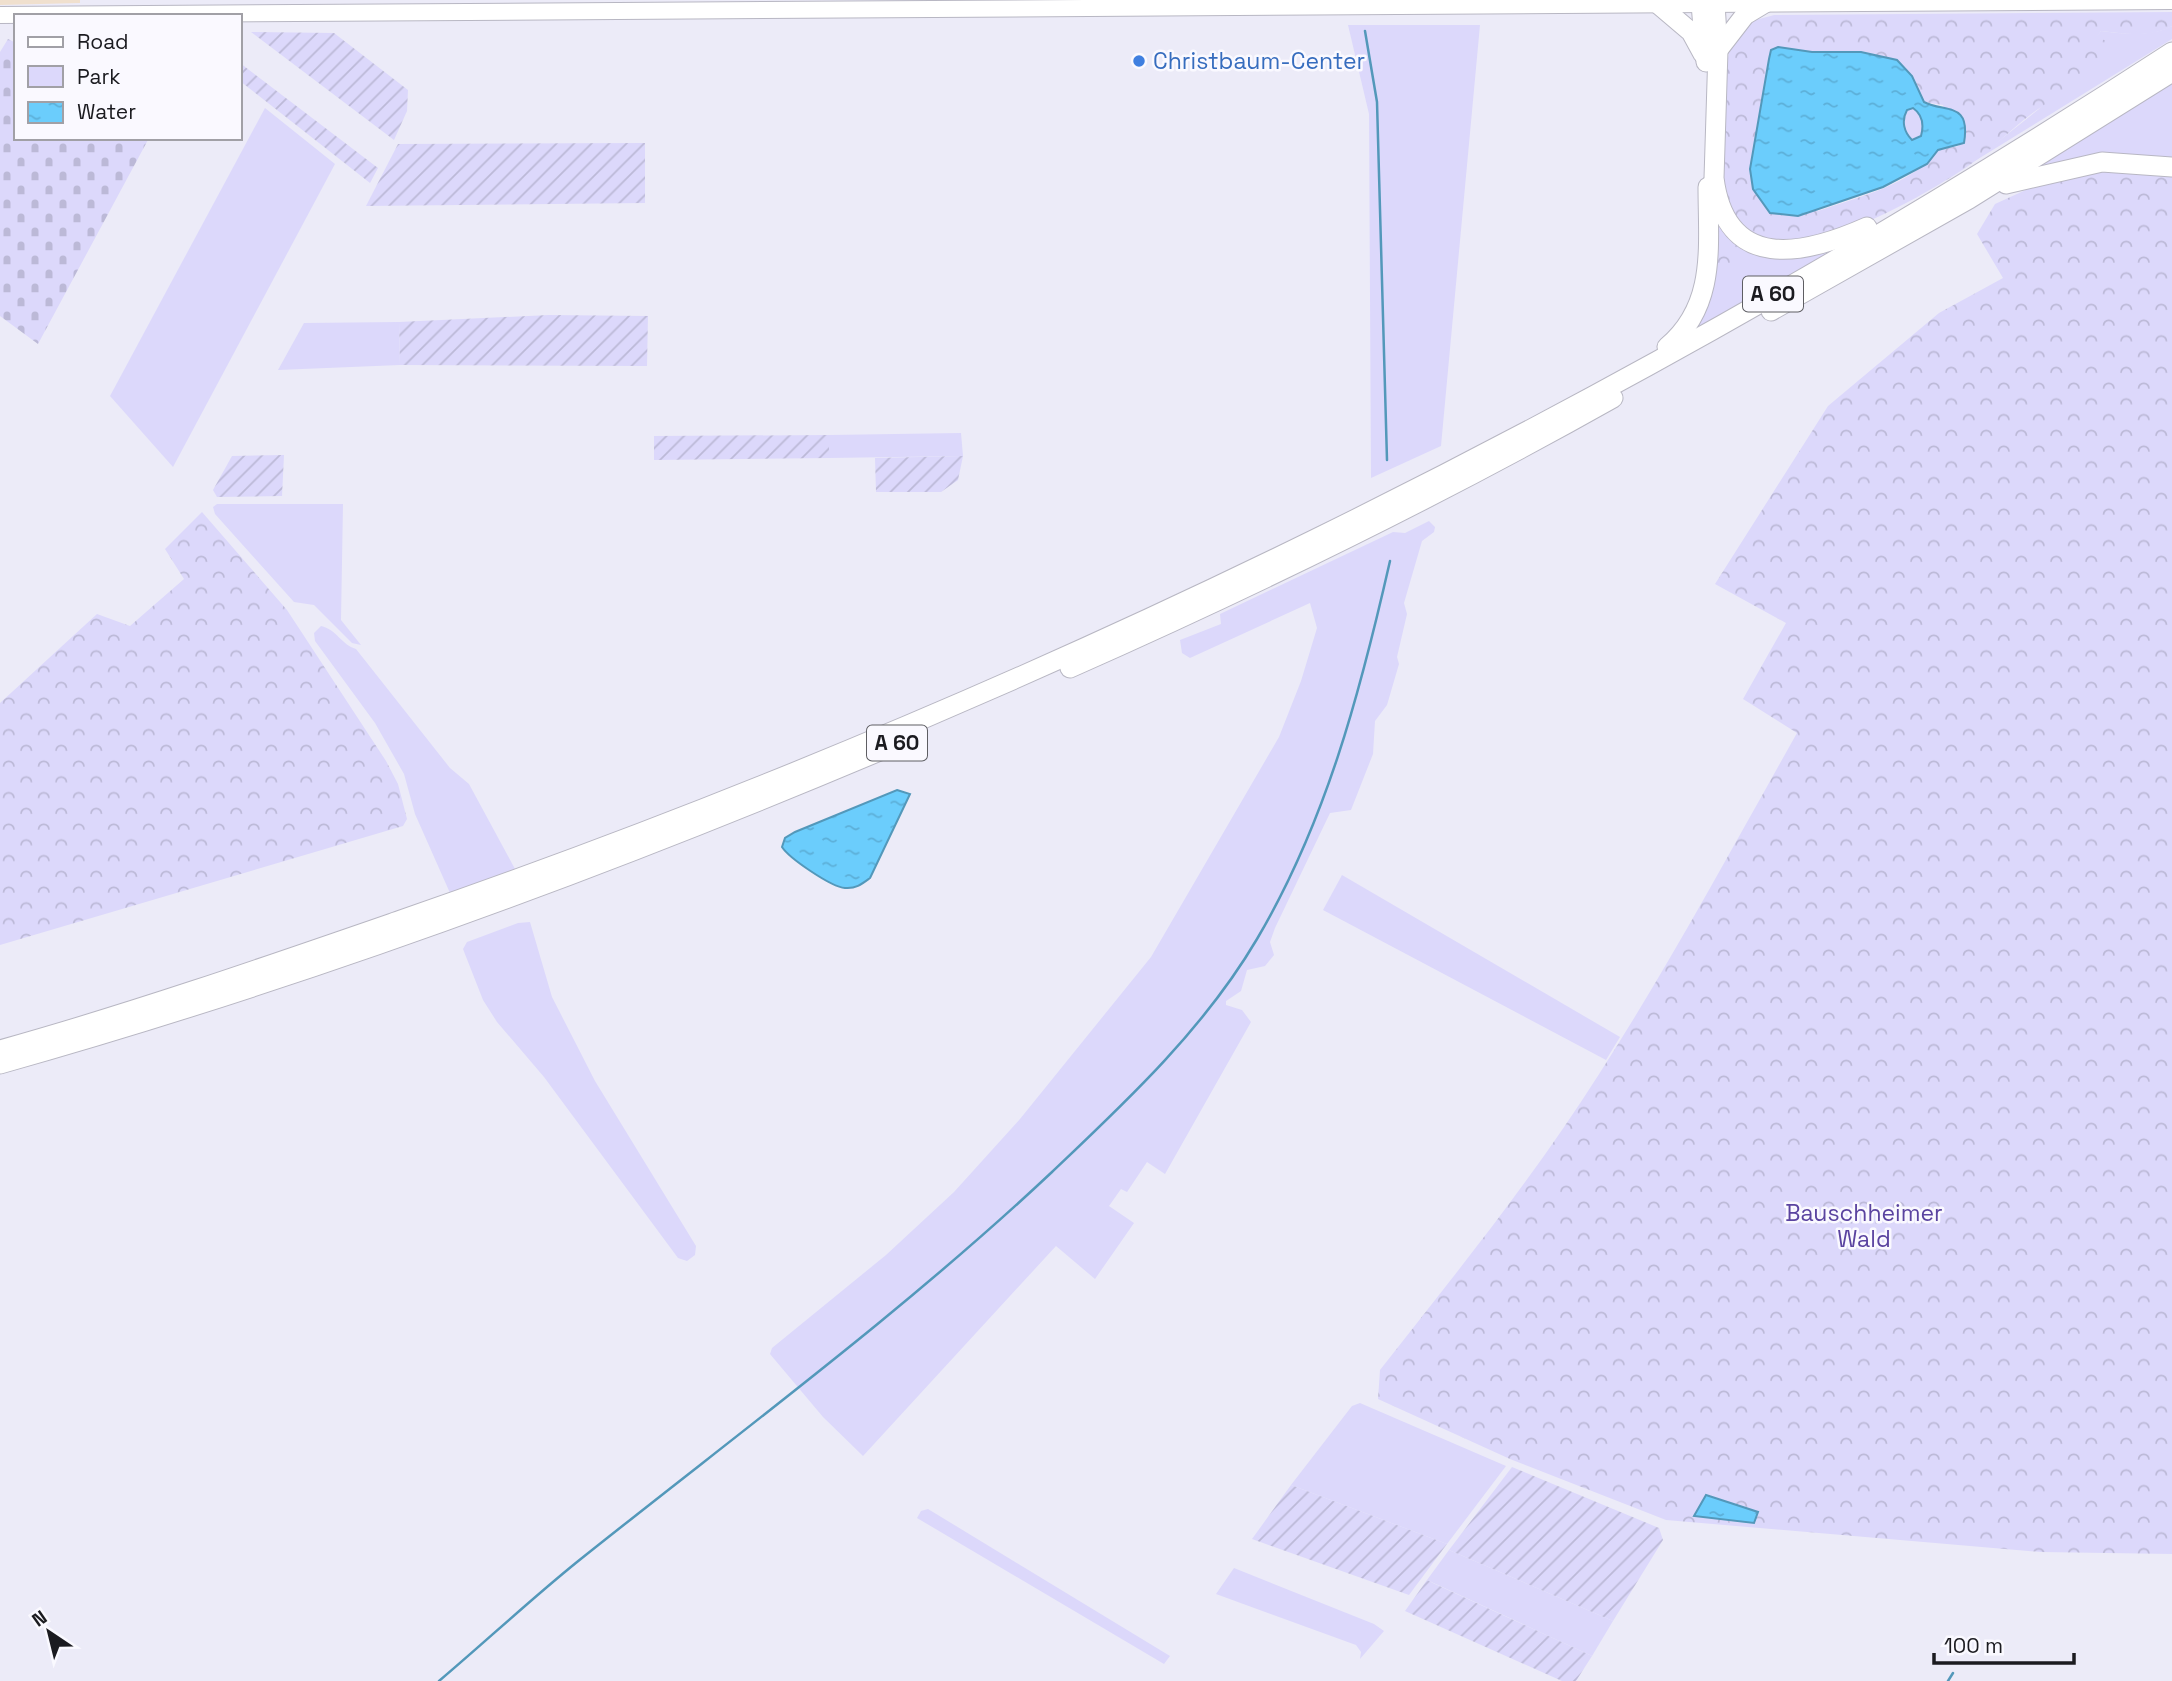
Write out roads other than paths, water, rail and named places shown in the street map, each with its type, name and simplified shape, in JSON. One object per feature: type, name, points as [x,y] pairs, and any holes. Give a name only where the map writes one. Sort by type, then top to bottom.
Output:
[{"type":"highway","points":[[1627,376],[1656,357],[1686,328],[1705,292],[1712,55],[1745,15],[1765,3]]},
{"type":"highway","points":[[1708,4],[1712,55],[1714,178],[1721,209],[1740,234],[1773,250],[1814,248],[1893,216],[1918,209]]},
{"type":"highway","points":[[1658,5],[1691,32],[1712,55]]},
{"type":"highway","name":"A 60","points":[[0,1050],[226,980],[537,873],[850,749],[983,693],[1205,592],[1627,376],[1918,209],[2172,52]]},
{"type":"highway","name":"A 60","points":[[0,1064],[231,994],[540,887],[844,766],[988,705],[1210,605],[1503,460],[1969,199],[2172,72]]},
{"type":"highway","points":[[1969,199],[2030,177],[2085,164],[2121,161],[2172,166]]},
{"type":"main road","points":[[61,14],[2172,1]]},
{"type":"water","points":[[1778,47],[1812,52],[1861,52],[1897,60],[1912,76],[1924,102],[1960,114],[1964,120],[1964,143],[1938,150],[1927,164],[1883,187],[1798,216],[1770,213],[1753,189],[1750,169],[1771,50]],"holes":[[[1913,108],[1922,120],[1922,132],[1921,136],[1912,140],[1905,130],[1904,118],[1907,110]]]},
{"type":"water","points":[[897,790],[910,794],[870,878],[859,886],[845,888],[830,883],[801,865],[782,847],[785,838],[795,832]]},
{"type":"water","points":[[1706,1495],[1758,1512],[1754,1523],[1694,1516]]},
{"type":"waterway","points":[[1365,31],[1377,102],[1387,460]]},
{"type":"waterway","points":[[439,1681],[577,1562],[878,1324],[995,1224],[1136,1091],[1189,1034],[1236,972],[1257,939],[1303,849],[1353,708],[1390,561]]},
{"type":"waterway","points":[[1948,1681],[1953,1673]]},
{"type":"place","name":"Christbaum-Center","points":[[1139,61]]},
{"type":"park label","name":"Bauschheimer Wald","points":[[1864,1226]]}]
